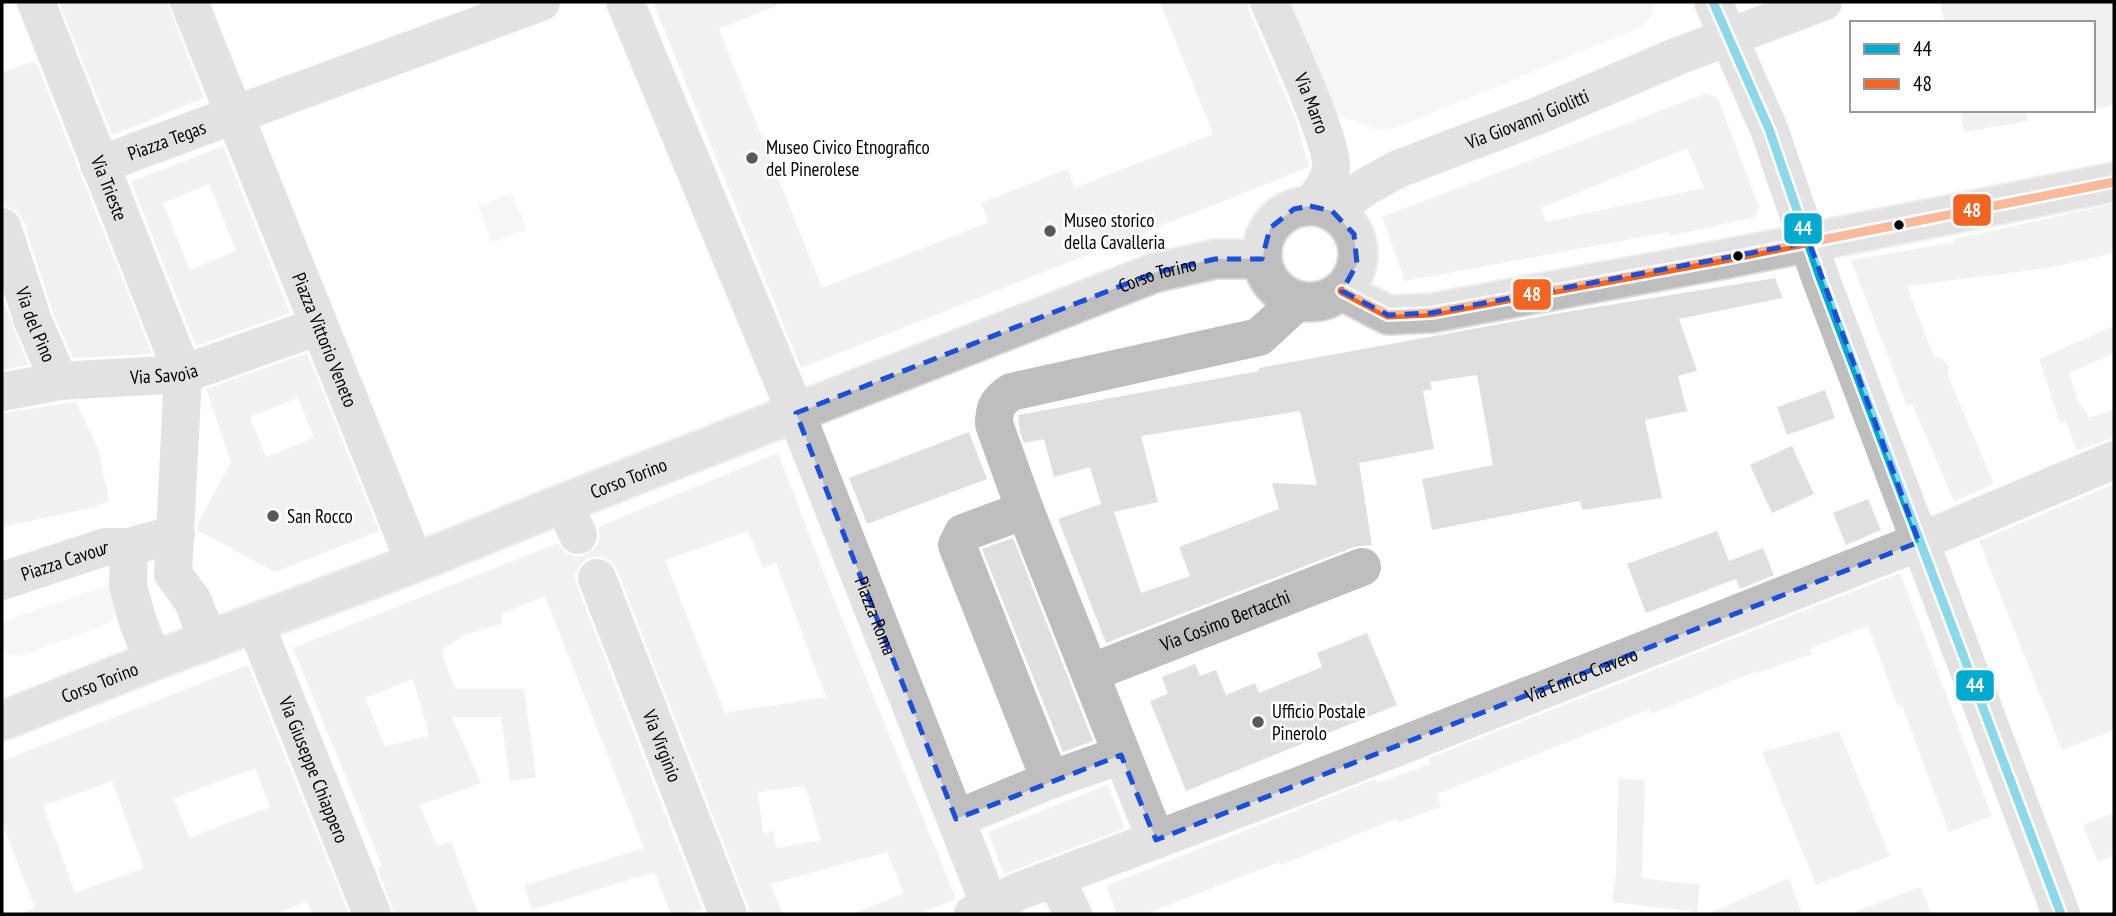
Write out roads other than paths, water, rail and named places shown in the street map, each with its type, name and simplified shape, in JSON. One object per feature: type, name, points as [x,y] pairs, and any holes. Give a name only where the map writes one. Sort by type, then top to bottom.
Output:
[{"type":"street","name":"Via Trieste","points":[[36,2],[183,374]]},
{"type":"street","name":"Piazza Vittorio Veneto","points":[[189,2],[415,564]]},
{"type":"street","points":[[234,116],[541,2]]},
{"type":"street","points":[[625,2],[796,413]]},
{"type":"street","name":"Via Marro","points":[[1269,2],[1323,131],[1331,166],[1321,209]]},
{"type":"street","points":[[1713,2],[1769,128],[1820,277],[2061,914]]},
{"type":"street","name":"Via Giovanni Giolitti","points":[[1321,209],[1398,169],[1535,117],[1678,56],[1823,2]]},
{"type":"street","name":"Piazza Tegas","points":[[99,165],[234,116]]},
{"type":"street","points":[[1342,291],[1388,315],[1431,313],[2114,181]]},
{"type":"street","points":[[1294,209],[1321,209],[1345,221],[1354,234],[1358,248],[1354,271],[1342,291],[1329,299],[1298,301],[1273,286],[1265,273],[1263,243],[1280,216],[1294,209]]},
{"type":"street","name":"Via del Pino","points":[[2,226],[33,321],[59,381]]},
{"type":"street","name":"Corso Torino","points":[[2,721],[153,661],[415,564],[571,519],[796,413],[1154,273],[1215,259],[1262,259]]},
{"type":"street","points":[[1156,840],[1025,510],[994,424],[994,411],[997,403],[1011,392],[1259,337],[1298,301]]},
{"type":"street","name":"Via Savoia","points":[[2,392],[59,381],[183,374],[319,326]]},
{"type":"street","points":[[173,574],[183,374]]},
{"type":"street","name":"Piazza Roma","points":[[796,413],[994,912]]},
{"type":"street","name":"Via Enrico Cravero","points":[[994,912],[1017,892],[1046,898],[1156,840],[1919,542],[2114,460]]},
{"type":"street","points":[[1025,510],[963,533],[957,545],[1050,780]]},
{"type":"street","name":"Piazza Cavour","points":[[2,581],[105,547],[129,547],[176,534]]},
{"type":"street","points":[[129,547],[144,566],[173,574],[193,601],[208,641]]},
{"type":"street","points":[[129,547],[128,586],[153,661]]},
{"type":"street","name":"Via Cosimo Bertacchi","points":[[1090,673],[1362,567]]},
{"type":"street","name":"Via Virginio","points":[[597,578],[728,914]]},
{"type":"street","name":"Via Giuseppe Chiappero","points":[[255,623],[372,914]]},
{"type":"street","points":[[957,820],[1050,780],[1121,755]]},
{"type":"street","points":[[1046,898],[1061,890],[1073,914]]},
{"type":"place","name":"Museo Civico Etnografico del Pinerolese","points":[[752,158]]},
{"type":"place","name":"Museo storico della Cavalleria","points":[[1050,231]]},
{"type":"place","name":"San Rocco","points":[[273,516]]},
{"type":"place","name":"Ufficio Postale Pinerolo","points":[[1258,722]]}]
